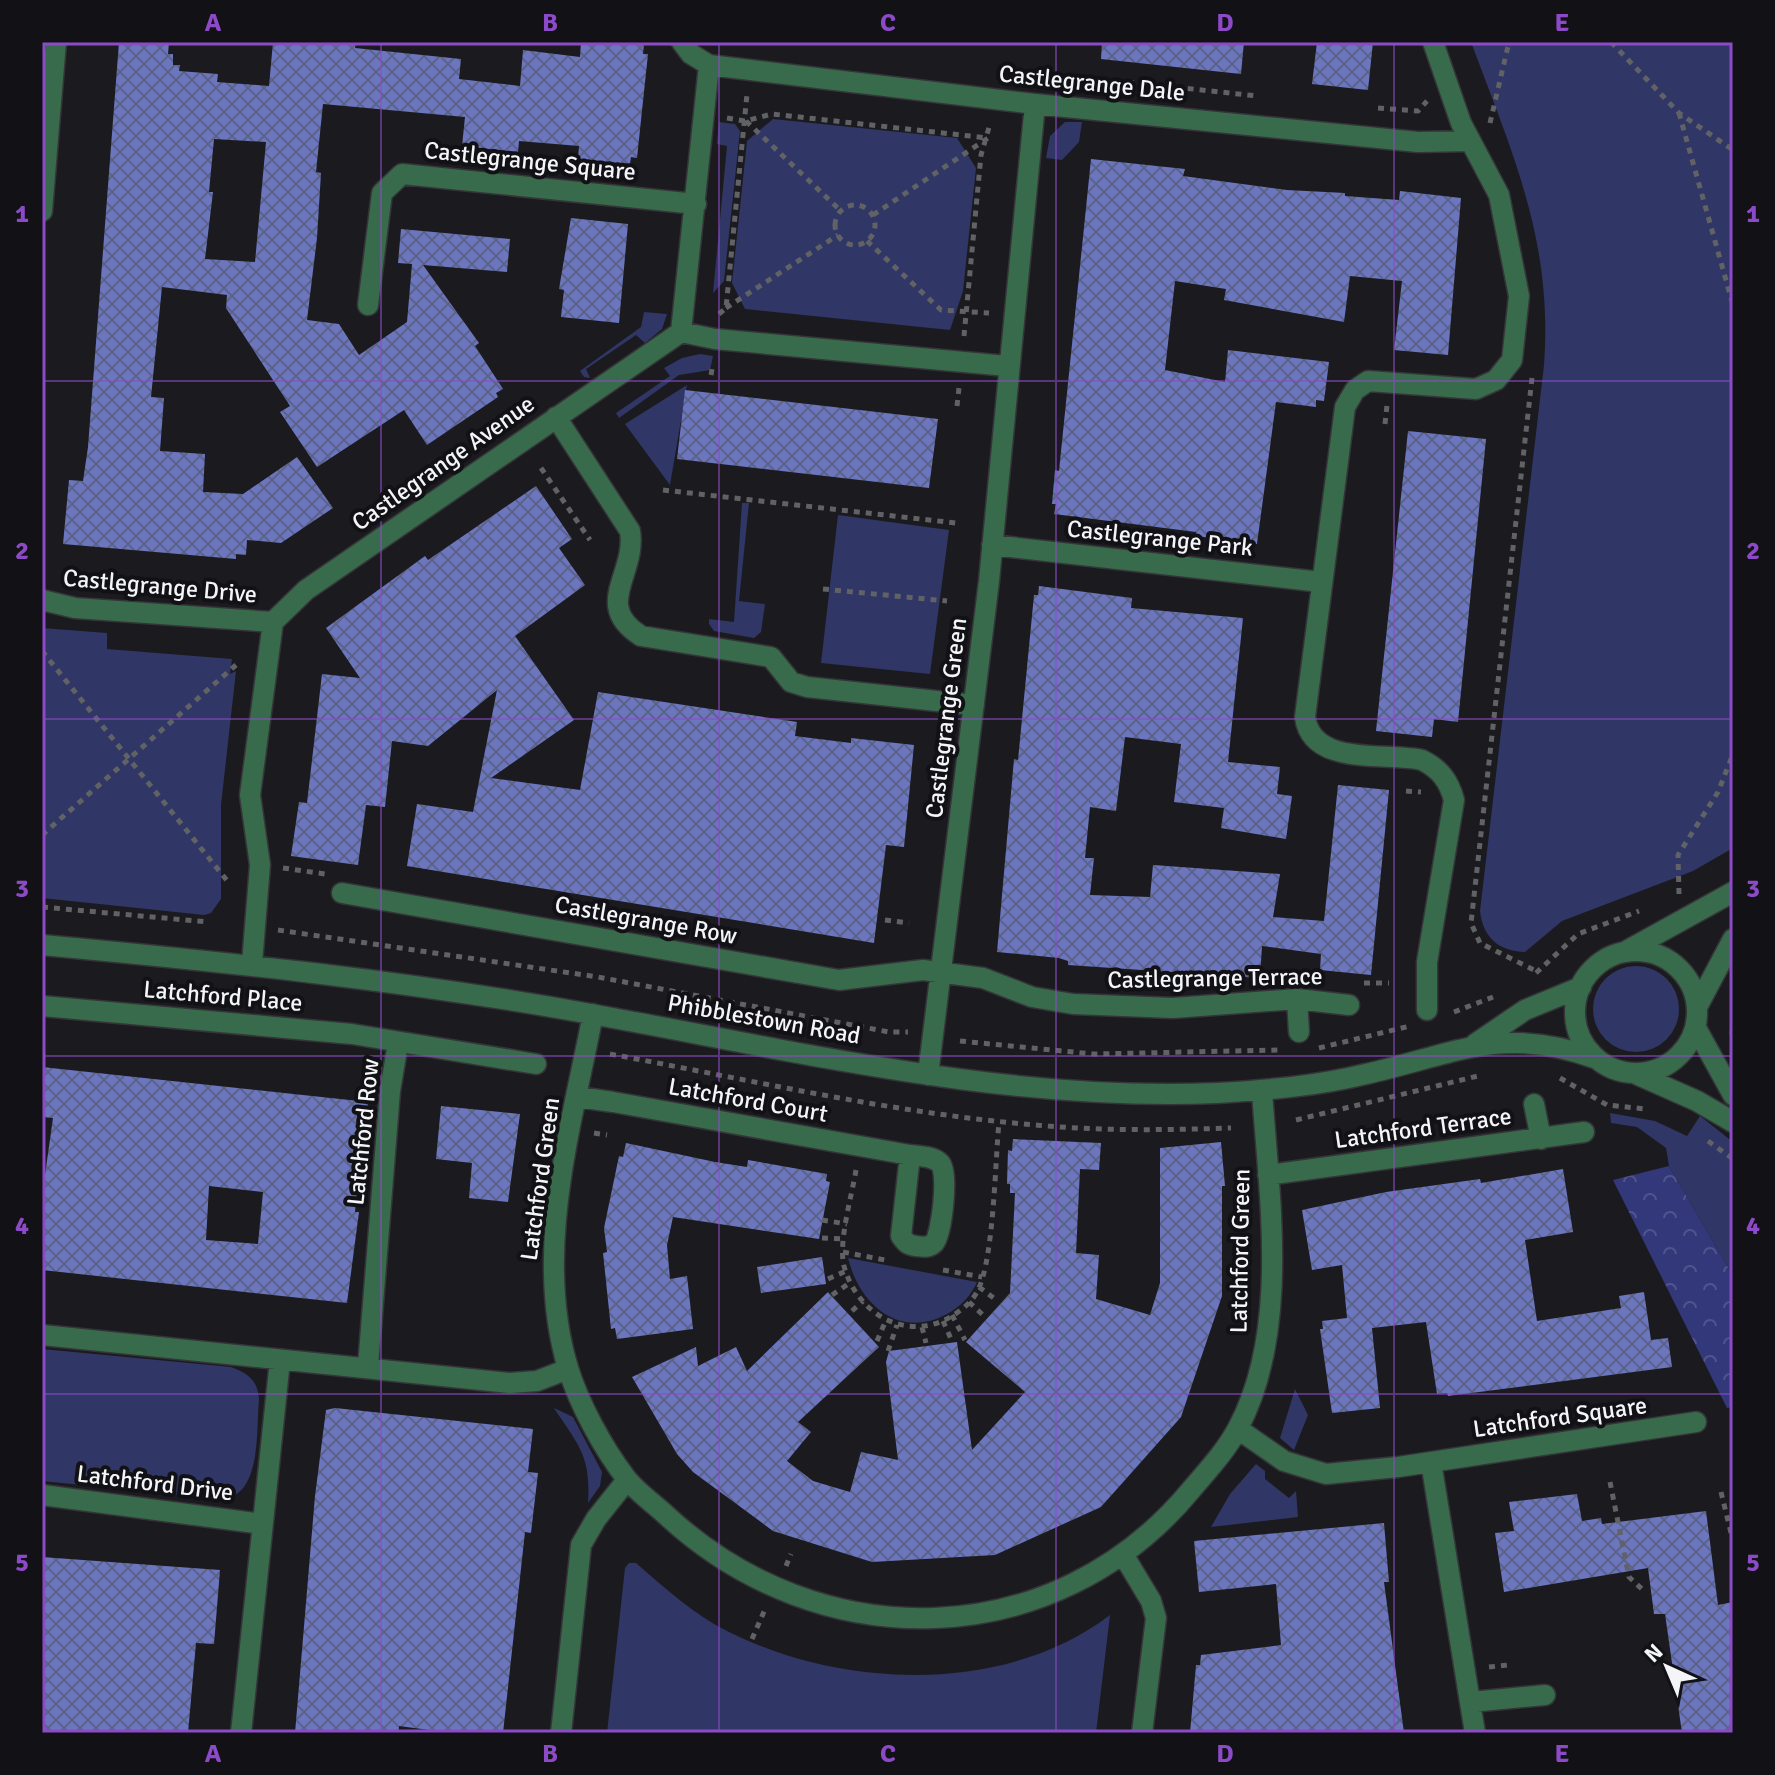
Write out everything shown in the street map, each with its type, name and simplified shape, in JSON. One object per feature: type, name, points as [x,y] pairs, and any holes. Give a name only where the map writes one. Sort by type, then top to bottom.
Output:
[{"type":"street","points":[[42,211],[56,42]]},
{"type":"street","points":[[682,42],[691,54],[709,65],[681,332],[715,339],[1007,366]]},
{"type":"street","points":[[1431,1016],[1427,962],[1454,800],[1449,782],[1434,766],[1422,760],[1336,752],[1322,746],[1306,727],[1321,582],[1345,407],[1355,390],[1368,381],[1476,389],[1496,380],[1512,360],[1519,296],[1499,195],[1470,141],[1447,87],[1433,42]]},
{"type":"street","name":"Castlegrange Dale","points":[[709,65],[1035,104],[1418,142],[1470,141]]},
{"type":"street","name":"Castlegrange Green","points":[[928,1075],[992,545],[1007,366],[1035,104]]},
{"type":"street","name":"Castlegrange Square","points":[[368,305],[382,193],[402,174],[696,204]]},
{"type":"street","name":"Castlegrange Avenue","points":[[273,622],[306,590],[681,332]]},
{"type":"street","points":[[556,417],[630,531],[629,559],[618,596],[617,614],[628,628],[641,636],[771,657],[791,682],[807,687],[974,705]]},
{"type":"street","name":"Castlegrange Park","points":[[992,545],[1321,582]]},
{"type":"street","name":"Castlegrange Drive","points":[[42,600],[75,608],[273,622]]},
{"type":"street","points":[[252,963],[260,865],[250,795],[273,622]]},
{"type":"street","points":[[1733,892],[1607,959],[1591,971],[1581,987],[1575,1006],[1576,1026],[1584,1044],[1597,1059],[1615,1070],[1635,1074],[1697,1101],[1733,1122]]},
{"type":"street","name":"Castlegrange Row","points":[[342,893],[839,980],[923,970],[942,973]]},
{"type":"street","points":[[1635,1074],[1655,1070],[1673,1061],[1687,1046],[1733,939]]},
{"type":"street","name":"Phibblestown Road","points":[[42,945],[252,963],[435,987],[928,1075],[1094,1092],[1262,1091],[1363,1075],[1475,1044],[1530,1043],[1565,1047],[1597,1059]]},
{"type":"street","points":[[1625,952],[1645,952],[1665,958],[1681,971],[1692,988],[1697,1018],[1733,1095]]},
{"type":"street","name":"Castlegrange Terrace","points":[[942,973],[983,978],[1032,997],[1089,1005],[1173,1008],[1297,999],[1349,1005]]},
{"type":"street","name":"Phibblestown Road","points":[[1475,1044],[1525,1010],[1581,987]]},
{"type":"street","points":[[1297,999],[1298,1044]]},
{"type":"street","name":"Latchford Place","points":[[42,1006],[352,1034],[398,1043]]},
{"type":"street","name":"Latchford Green","points":[[593,1014],[553,1255],[553,1298],[568,1369],[593,1424],[627,1480],[695,1542],[744,1573],[807,1602],[861,1616],[972,1615],[1016,1606],[1051,1593],[1124,1556],[1184,1499],[1238,1429],[1262,1359],[1270,1318],[1268,1175],[1262,1091]]},
{"type":"street","name":"Latchford Row","points":[[368,1366],[390,1091],[398,1043],[536,1064]]},
{"type":"street","name":"Latchford Court","points":[[578,1097],[910,1155]]},
{"type":"street","points":[[1534,1104],[1541,1139]]},
{"type":"street","name":"Latchford Terrace","points":[[1268,1175],[1584,1132]]},
{"type":"street","points":[[42,1335],[368,1366],[510,1383],[537,1381],[568,1369]]},
{"type":"street","points":[[241,1733],[280,1360]]},
{"type":"street","name":"Latchford Square","points":[[1238,1429],[1284,1461],[1311,1472],[1326,1474],[1431,1462],[1696,1422]]},
{"type":"street","points":[[1431,1462],[1475,1733]]},
{"type":"street","points":[[561,1733],[581,1545],[596,1519],[627,1480]]},
{"type":"street","name":"Latchford Drive","points":[[42,1495],[262,1524]]},
{"type":"street","points":[[1124,1556],[1143,1585],[1156,1618],[1142,1733]]},
{"type":"street","points":[[1471,1702],[1545,1695]]},
{"type":"path","points":[[1489,128],[1509,42]]},
{"type":"path","points":[[1611,42],[1679,113],[1733,150]]},
{"type":"path","points":[[1128,82],[1269,98]]},
{"type":"path","points":[[726,308],[747,85]]},
{"type":"path","points":[[1377,108],[1418,111],[1425,106],[1428,94]]},
{"type":"path","points":[[963,349],[981,155],[988,138],[991,111]]},
{"type":"path","points":[[1679,113],[1733,305]]},
{"type":"path","points":[[704,115],[745,121],[772,114],[988,138]]},
{"type":"path","points":[[745,121],[841,211]]},
{"type":"path","points":[[873,215],[988,138]]},
{"type":"path","points":[[859,205],[873,215],[874,231],[867,241],[854,245],[838,235],[835,223],[841,211],[859,205]]},
{"type":"path","points":[[711,375],[720,310],[838,235]]},
{"type":"path","points":[[867,241],[941,310],[989,313]]},
{"type":"path","points":[[1525,980],[1538,972],[1480,943],[1471,923],[1533,367]]},
{"type":"path","points":[[957,406],[960,379]]},
{"type":"path","points":[[541,468],[590,540]]},
{"type":"path","points":[[663,490],[956,523]]},
{"type":"path","points":[[823,589],[947,601]]},
{"type":"path","points":[[42,651],[229,883]]},
{"type":"path","points":[[42,835],[236,665]]},
{"type":"path","points":[[1679,896],[1678,855],[1718,792],[1733,754]]},
{"type":"path","points":[[260,865],[345,877],[342,893]]},
{"type":"path","points":[[42,907],[208,922]]},
{"type":"path","points":[[885,920],[909,923]]},
{"type":"path","points":[[277,930],[598,977],[889,1032],[916,1032]]},
{"type":"path","points":[[960,1041],[1093,1054],[1349,1043],[1504,993]]},
{"type":"path","points":[[610,1054],[878,1105],[999,1122],[1114,1130],[1231,1128]]},
{"type":"path","points":[[822,1220],[847,1224]]},
{"type":"path","points":[[822,1238],[845,1239]]},
{"type":"path","points":[[828,1279],[846,1271]]},
{"type":"path","points":[[832,1295],[851,1282]]},
{"type":"path","points":[[979,1287],[995,1299]]},
{"type":"path","points":[[852,1311],[863,1301]]},
{"type":"path","points":[[969,1302],[984,1316]]},
{"type":"path","points":[[952,1315],[965,1340]]},
{"type":"path","points":[[877,1341],[886,1320]]},
{"type":"path","points":[[943,1321],[952,1341]]},
{"type":"path","points":[[888,1351],[897,1325]]},
{"type":"path","points":[[922,1327],[926,1343]]},
{"type":"path","points":[[1610,1482],[1629,1577],[1643,1590]]},
{"type":"path","points":[[1721,1492],[1733,1541]]},
{"type":"shaded area","points":[[1471,42],[1733,42],[1733,848],[1693,871],[1562,921],[1525,952],[1507,949],[1494,941],[1485,929],[1480,911],[1544,365],[1545,320],[1542,278],[1527,199]]},
{"type":"shaded area","points":[[773,119],[957,138],[976,168],[963,291],[950,330],[745,309],[732,283],[747,141]]},
{"type":"shaded area","points":[[719,122],[735,124],[740,131],[724,281],[713,293],[727,146],[717,144]]},
{"type":"shaded area","points":[[1065,122],[1082,122],[1079,142],[1062,160],[1046,158],[1050,136]]},
{"type":"shaded area","points":[[644,312],[667,314],[662,329],[645,343],[636,335],[586,369],[590,378],[584,377],[580,371],[641,327]]},
{"type":"shaded area","points":[[700,354],[713,356],[710,370],[679,375],[619,418],[616,413],[670,376],[664,368],[682,358]]},
{"type":"shaded area","points":[[687,385],[670,485],[625,424]]},
{"type":"shaded area","points":[[742,503],[749,503],[739,601],[765,604],[761,632],[754,638],[714,631],[709,624],[709,619],[734,622]]},
{"type":"shaded area","points":[[838,515],[949,530],[930,674],[821,663]]},
{"type":"shaded area","points":[[42,628],[107,633],[107,649],[232,659],[230,674],[236,671],[221,805],[221,899],[211,913],[204,915],[42,898]]},
{"type":"shaded area","points":[[1636,966],[1652,970],[1666,979],[1675,993],[1679,1009],[1675,1025],[1666,1039],[1652,1048],[1636,1052],[1620,1048],[1606,1039],[1597,1025],[1593,1009],[1597,993],[1606,979],[1620,970]]},
{"type":"shaded area","points":[[1610,1113],[1655,1121],[1687,1136],[1700,1116],[1733,1142],[1733,1276],[1669,1166],[1666,1148],[1637,1127],[1611,1123]]},
{"type":"shaded area","points":[[848,1258],[977,1282],[965,1301],[947,1314],[913,1323],[897,1320],[872,1303],[853,1275]]},
{"type":"shaded area","points":[[42,1349],[231,1367],[247,1375],[257,1387],[259,1399],[254,1460],[244,1487],[234,1495],[221,1499],[42,1481]]},
{"type":"shaded area","points":[[1295,1389],[1308,1415],[1294,1450],[1280,1438]]},
{"type":"shaded area","points":[[554,1408],[573,1417],[602,1472],[600,1486],[588,1503],[582,1452]]},
{"type":"shaded area","points":[[1256,1464],[1265,1471],[1265,1479],[1289,1498],[1296,1491],[1298,1517],[1211,1527],[1230,1494]]},
{"type":"shaded area","points":[[629,1563],[636,1563],[692,1609],[729,1632],[774,1651],[822,1665],[872,1673],[923,1675],[973,1671],[1022,1659],[1068,1641],[1110,1615],[1096,1733],[607,1733],[625,1568]]},
{"type":"green space","points":[[1669,1166],[1733,1276],[1733,1407],[1727,1408],[1613,1180]]},
{"type":"building","points":[[119,42],[169,42],[168,54],[173,54],[173,65],[180,65],[179,71],[218,74],[217,82],[269,86],[273,42],[356,42],[355,48],[461,59],[459,79],[520,86],[523,50],[580,57],[581,42],[644,44],[643,54],[648,54],[637,158],[631,157],[630,164],[578,159],[579,146],[519,141],[518,152],[462,146],[465,117],[323,104],[316,172],[321,173],[317,238],[307,320],[339,324],[359,355],[407,322],[412,264],[398,263],[401,229],[510,239],[507,272],[423,265],[479,343],[475,346],[503,389],[496,393],[498,397],[427,445],[404,410],[317,467],[280,412],[290,406],[226,308],[227,295],[162,287],[151,397],[164,398],[160,451],[205,454],[203,492],[243,494],[297,457],[333,508],[281,543],[247,540],[246,555],[236,554],[236,559],[63,544],[69,480],[83,481]],"holes":[[[214,139],[266,142],[255,262],[205,259],[213,192],[209,192]]]},
{"type":"building","points":[[1102,42],[1244,42],[1241,74],[1101,59]]},
{"type":"building","points":[[1317,42],[1373,42],[1368,90],[1312,84]]},
{"type":"building","points":[[1091,159],[1185,169],[1183,176],[1287,190],[1399,200],[1400,191],[1461,198],[1448,355],[1394,350],[1402,281],[1350,276],[1344,322],[1224,300],[1226,289],[1175,281],[1165,370],[1225,382],[1228,350],[1329,362],[1324,401],[1316,400],[1316,407],[1276,402],[1257,544],[1196,536],[1196,532],[1054,514],[1055,470],[1059,471]]},
{"type":"building","points":[[571,218],[628,224],[619,323],[561,317],[564,290],[559,289]]},
{"type":"building","points":[[685,390],[938,419],[929,488],[677,459]]},
{"type":"building","points":[[1408,431],[1486,439],[1458,722],[1434,719],[1432,737],[1376,731]]},
{"type":"building","points":[[536,486],[572,539],[559,548],[585,585],[515,636],[574,720],[491,778],[580,790],[598,692],[797,722],[795,736],[851,743],[851,738],[914,745],[904,847],[886,845],[874,943],[407,866],[417,804],[473,812],[497,690],[428,746],[392,741],[385,807],[366,805],[358,865],[291,856],[299,802],[307,803],[322,674],[360,678],[326,628],[425,556],[428,560]]},
{"type":"building","points":[[1039,586],[1132,598],[1131,608],[1243,618],[1228,762],[1280,767],[1277,794],[1292,796],[1286,839],[1221,828],[1224,808],[1174,802],[1181,744],[1125,737],[1116,811],[1090,807],[1085,858],[1094,858],[1090,895],[1150,897],[1153,865],[1280,874],[1273,917],[1324,921],[1338,785],[1389,790],[1371,975],[1320,970],[1321,954],[1262,946],[1260,978],[1068,965],[1068,961],[1059,958],[997,952],[1014,759],[1018,760],[1034,595],[1038,595]]},
{"type":"building","points":[[42,1067],[368,1102],[364,1151],[360,1151],[355,1212],[359,1212],[347,1303],[42,1270],[42,1196],[53,1118],[42,1117]],"holes":[[[209,1186],[263,1192],[258,1244],[206,1240]]]},
{"type":"building","points":[[441,1106],[520,1114],[508,1202],[469,1198],[472,1163],[436,1159]]},
{"type":"building","points":[[1013,1139],[1101,1143],[1099,1170],[1080,1169],[1076,1253],[1099,1255],[1096,1299],[1150,1315],[1160,1283],[1160,1148],[1221,1142],[1225,1186],[1222,1186],[1222,1296],[1181,1417],[1101,1507],[995,1555],[872,1562],[773,1531],[693,1472],[677,1454],[632,1377],[696,1347],[698,1366],[736,1347],[747,1371],[828,1292],[879,1347],[798,1422],[811,1432],[787,1461],[813,1481],[850,1492],[861,1452],[898,1460],[886,1362],[889,1351],[957,1342],[972,1450],[1025,1392],[966,1342],[1010,1293],[1015,1193],[1010,1193],[1010,1184],[1007,1184],[1008,1150],[1012,1151]]},
{"type":"building","points":[[626,1143],[747,1167],[748,1160],[827,1174],[826,1181],[830,1182],[819,1239],[673,1217],[667,1245],[670,1279],[687,1276],[693,1329],[617,1339],[615,1328],[611,1329],[603,1253],[607,1252],[604,1228],[619,1156],[623,1157]]},
{"type":"building","points":[[1563,1169],[1573,1232],[1525,1240],[1537,1321],[1621,1308],[1619,1296],[1644,1292],[1651,1340],[1668,1338],[1672,1367],[1448,1396],[1447,1393],[1437,1394],[1426,1322],[1372,1328],[1380,1408],[1332,1413],[1320,1329],[1323,1329],[1322,1321],[1347,1318],[1342,1265],[1312,1270],[1302,1210],[1386,1192],[1480,1179],[1481,1183]]},
{"type":"building","points":[[822,1257],[826,1284],[761,1293],[757,1267]]},
{"type":"building","points":[[335,1408],[533,1429],[528,1472],[538,1473],[531,1533],[525,1532],[503,1733],[452,1733],[399,1726],[399,1733],[295,1733],[315,1496],[326,1410]]},
{"type":"building","points":[[1577,1494],[1582,1521],[1601,1518],[1602,1524],[1706,1511],[1718,1605],[1733,1602],[1733,1733],[1682,1733],[1665,1614],[1654,1614],[1648,1568],[1504,1592],[1495,1533],[1514,1531],[1509,1502]]},
{"type":"building","points":[[1384,1523],[1389,1582],[1384,1582],[1404,1733],[1190,1733],[1196,1665],[1200,1665],[1201,1655],[1281,1645],[1276,1584],[1199,1592],[1194,1541]]},
{"type":"building","points":[[42,1557],[220,1570],[214,1644],[196,1643],[188,1733],[42,1733]]}]
